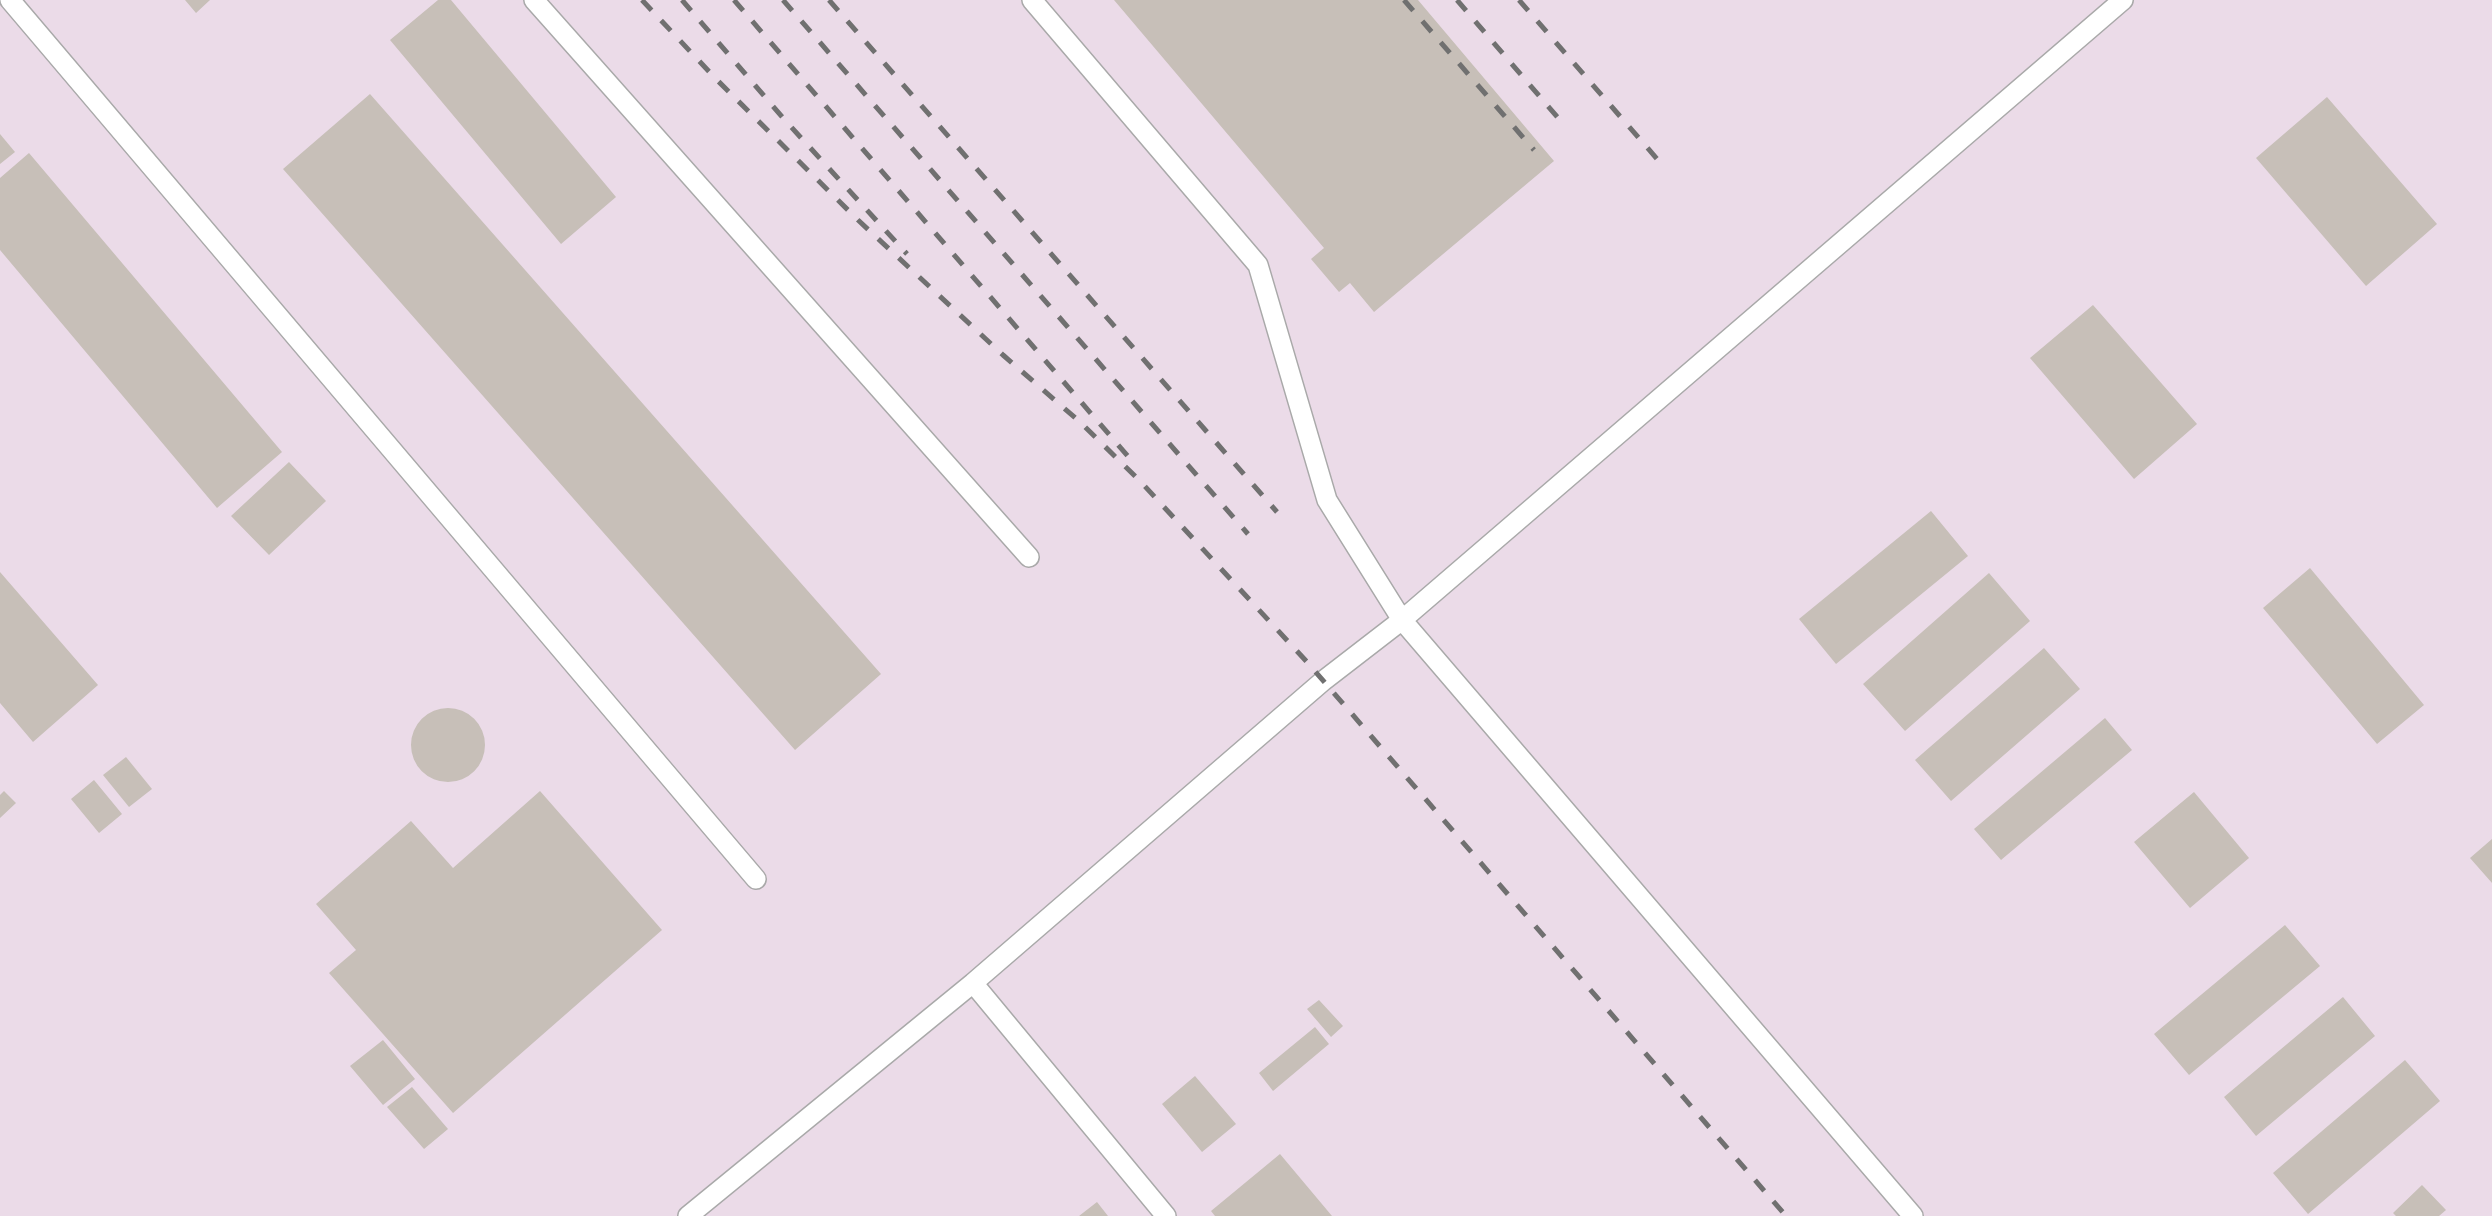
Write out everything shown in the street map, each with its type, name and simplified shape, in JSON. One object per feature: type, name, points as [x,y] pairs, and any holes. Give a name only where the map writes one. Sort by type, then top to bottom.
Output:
[{"type":"lane","points":[[10,0],[756,878]]},
{"type":"lane","points":[[534,0],[1030,557]]},
{"type":"lane","points":[[1032,0],[1258,265],[1327,500],[1402,620],[1913,1216]]},
{"type":"lane","points":[[688,1216],[973,983],[1323,681],[1402,620],[2123,0]]},
{"type":"lane","points":[[973,983],[1166,1216]]},
{"type":"shaded area","points":[[0,0],[2492,0],[2492,1216],[0,1216]]},
{"type":"building","points":[[185,0],[210,0],[196,13]]},
{"type":"building","points":[[438,0],[451,0],[616,197],[561,244],[390,40]]},
{"type":"building","points":[[1114,0],[1418,0],[1554,161],[1374,312],[1350,283],[1339,292],[1311,259],[1324,248]]},
{"type":"building","points":[[370,94],[881,674],[795,750],[283,169]]},
{"type":"building","points":[[2327,97],[2437,224],[2366,286],[2256,158]]},
{"type":"building","points":[[0,134],[15,152],[0,164]]},
{"type":"building","points":[[29,153],[282,452],[217,508],[0,250],[0,178]]},
{"type":"building","points":[[2093,305],[2197,424],[2134,479],[2030,358]]},
{"type":"building","points":[[289,462],[326,501],[269,555],[231,516]]},
{"type":"building","points":[[1931,511],[1968,556],[1836,664],[1799,619]]},
{"type":"building","points":[[2310,568],[2424,705],[2377,744],[2263,608]]},
{"type":"building","points":[[0,572],[98,685],[33,742],[0,703]]},
{"type":"building","points":[[1989,573],[2030,621],[1905,731],[1863,684]]},
{"type":"building","points":[[2044,648],[2080,689],[1951,801],[1915,760]]},
{"type":"building","points":[[448,708],[469,714],[479,724],[485,745],[479,766],[469,776],[448,782],[427,776],[417,766],[411,745],[417,724],[427,714]]},
{"type":"building","points":[[2105,718],[2132,750],[2001,860],[1974,829]]},
{"type":"building","points":[[126,757],[152,789],[129,807],[103,775]]},
{"type":"building","points":[[94,780],[122,814],[99,833],[71,799]]},
{"type":"building","points":[[4,791],[16,803],[0,818],[0,795]]},
{"type":"building","points":[[540,791],[662,930],[453,1113],[329,973],[356,950],[316,904],[411,821],[453,868]]},
{"type":"building","points":[[2194,792],[2249,858],[2190,908],[2134,842]]},
{"type":"building","points":[[2492,839],[2492,883],[2470,858]]},
{"type":"building","points":[[2285,925],[2320,966],[2189,1075],[2154,1034]]},
{"type":"building","points":[[2343,997],[2375,1036],[2256,1136],[2224,1097]]},
{"type":"building","points":[[1319,1000],[1343,1026],[1331,1037],[1307,1009]]},
{"type":"building","points":[[1315,1027],[1329,1044],[1273,1091],[1259,1073]]},
{"type":"building","points":[[383,1040],[415,1079],[383,1105],[350,1066]]},
{"type":"building","points":[[2405,1060],[2440,1101],[2308,1214],[2273,1173]]},
{"type":"building","points":[[1195,1076],[1236,1124],[1202,1152],[1162,1104]]},
{"type":"building","points":[[412,1087],[448,1129],[424,1149],[387,1107]]},
{"type":"building","points":[[1280,1154],[1332,1216],[1215,1216],[1211,1211]]},
{"type":"building","points":[[2422,1185],[2446,1210],[2439,1216],[2396,1216],[2393,1213]]},
{"type":"building","points":[[1097,1202],[1108,1216],[1079,1216]]},
{"type":"railway","points":[[642,0],[716,79],[858,220],[1003,355],[1080,422],[1140,481],[1307,662],[1786,1216]]},
{"type":"railway","points":[[682,0],[783,118],[907,254]]},
{"type":"railway","points":[[734,0],[1132,461]]},
{"type":"railway","points":[[783,0],[1248,534]]},
{"type":"railway","points":[[829,0],[1277,512]]},
{"type":"railway","points":[[1404,0],[1534,150]]},
{"type":"railway","points":[[1457,0],[1565,126]]},
{"type":"railway","points":[[1519,0],[1658,160]]}]
